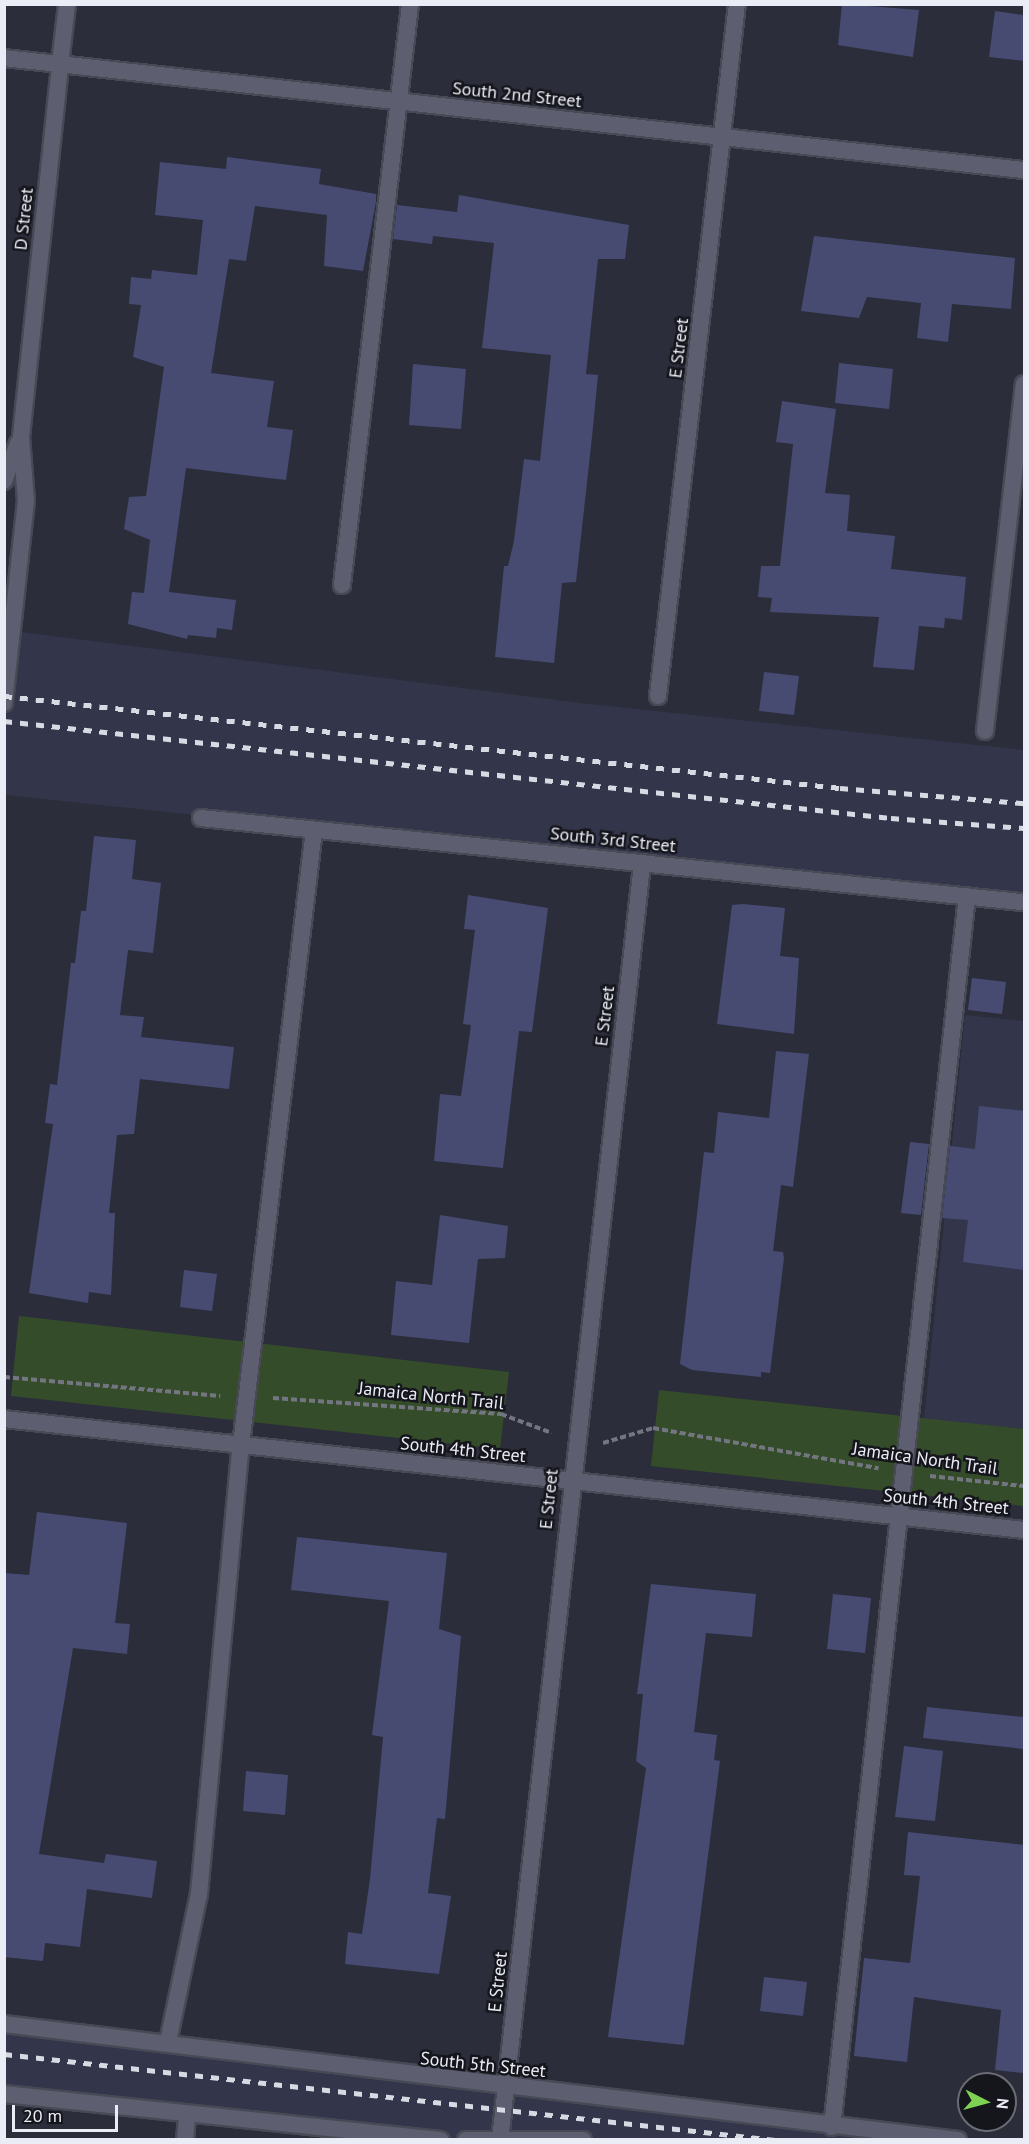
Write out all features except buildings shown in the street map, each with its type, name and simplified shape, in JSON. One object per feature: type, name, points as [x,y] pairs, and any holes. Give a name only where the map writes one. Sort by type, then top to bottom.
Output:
[{"type":"street","name":"D Street","points":[[4,703],[26,501],[21,437],[67,4]]},
{"type":"street","points":[[342,585],[410,4]]},
{"type":"street","name":"E Street","points":[[658,696],[737,4]]},
{"type":"street","name":"South 2nd Street","points":[[4,58],[1024,170]]},
{"type":"street","points":[[985,731],[1024,384]]},
{"type":"street","name":"D Street","points":[[4,481],[21,437]]},
{"type":"street","name":"South 3rd Street","points":[[201,818],[1021,902]]},
{"type":"street","points":[[168,2042],[199,1894],[247,1398],[315,830]]},
{"type":"street","name":"E Street","points":[[500,2138],[570,1482],[642,863]]},
{"type":"street","points":[[832,2127],[967,896]]},
{"type":"street","name":"South 4th Street","points":[[4,1419],[1024,1530]]},
{"type":"street","name":"South 5th Street","points":[[4,2024],[168,2042],[832,2127],[958,2139]]},
{"type":"street","points":[[4,2094],[187,2115],[441,2139]]},
{"type":"street","points":[[185,2139],[187,2115]]},
{"type":"street","points":[[466,2139],[583,2139]]},
{"type":"path","name":"Jamaica North Trail","points":[[4,1377],[247,1398],[327,1399],[501,1414],[575,1441],[601,1444],[653,1428],[903,1473],[1024,1486]]},
{"type":"shaded area","points":[[5,630],[580,703],[1024,750],[1024,902],[5,795]]},
{"type":"shaded area","points":[[965,1015],[1024,1021],[1024,1429],[924,1419]]},
{"type":"shaded area","points":[[5,2024],[958,2139],[441,2140],[5,2094]]},
{"type":"green space","points":[[19,1316],[509,1372],[500,1449],[11,1396]]},
{"type":"green space","points":[[659,1390],[1024,1429],[1024,1506],[651,1466]]},
{"type":"railway","points":[[4,696],[840,788],[1024,803]]},
{"type":"railway","points":[[4,721],[891,818],[1024,828]]},
{"type":"railway","points":[[4,2054],[775,2140]]}]
